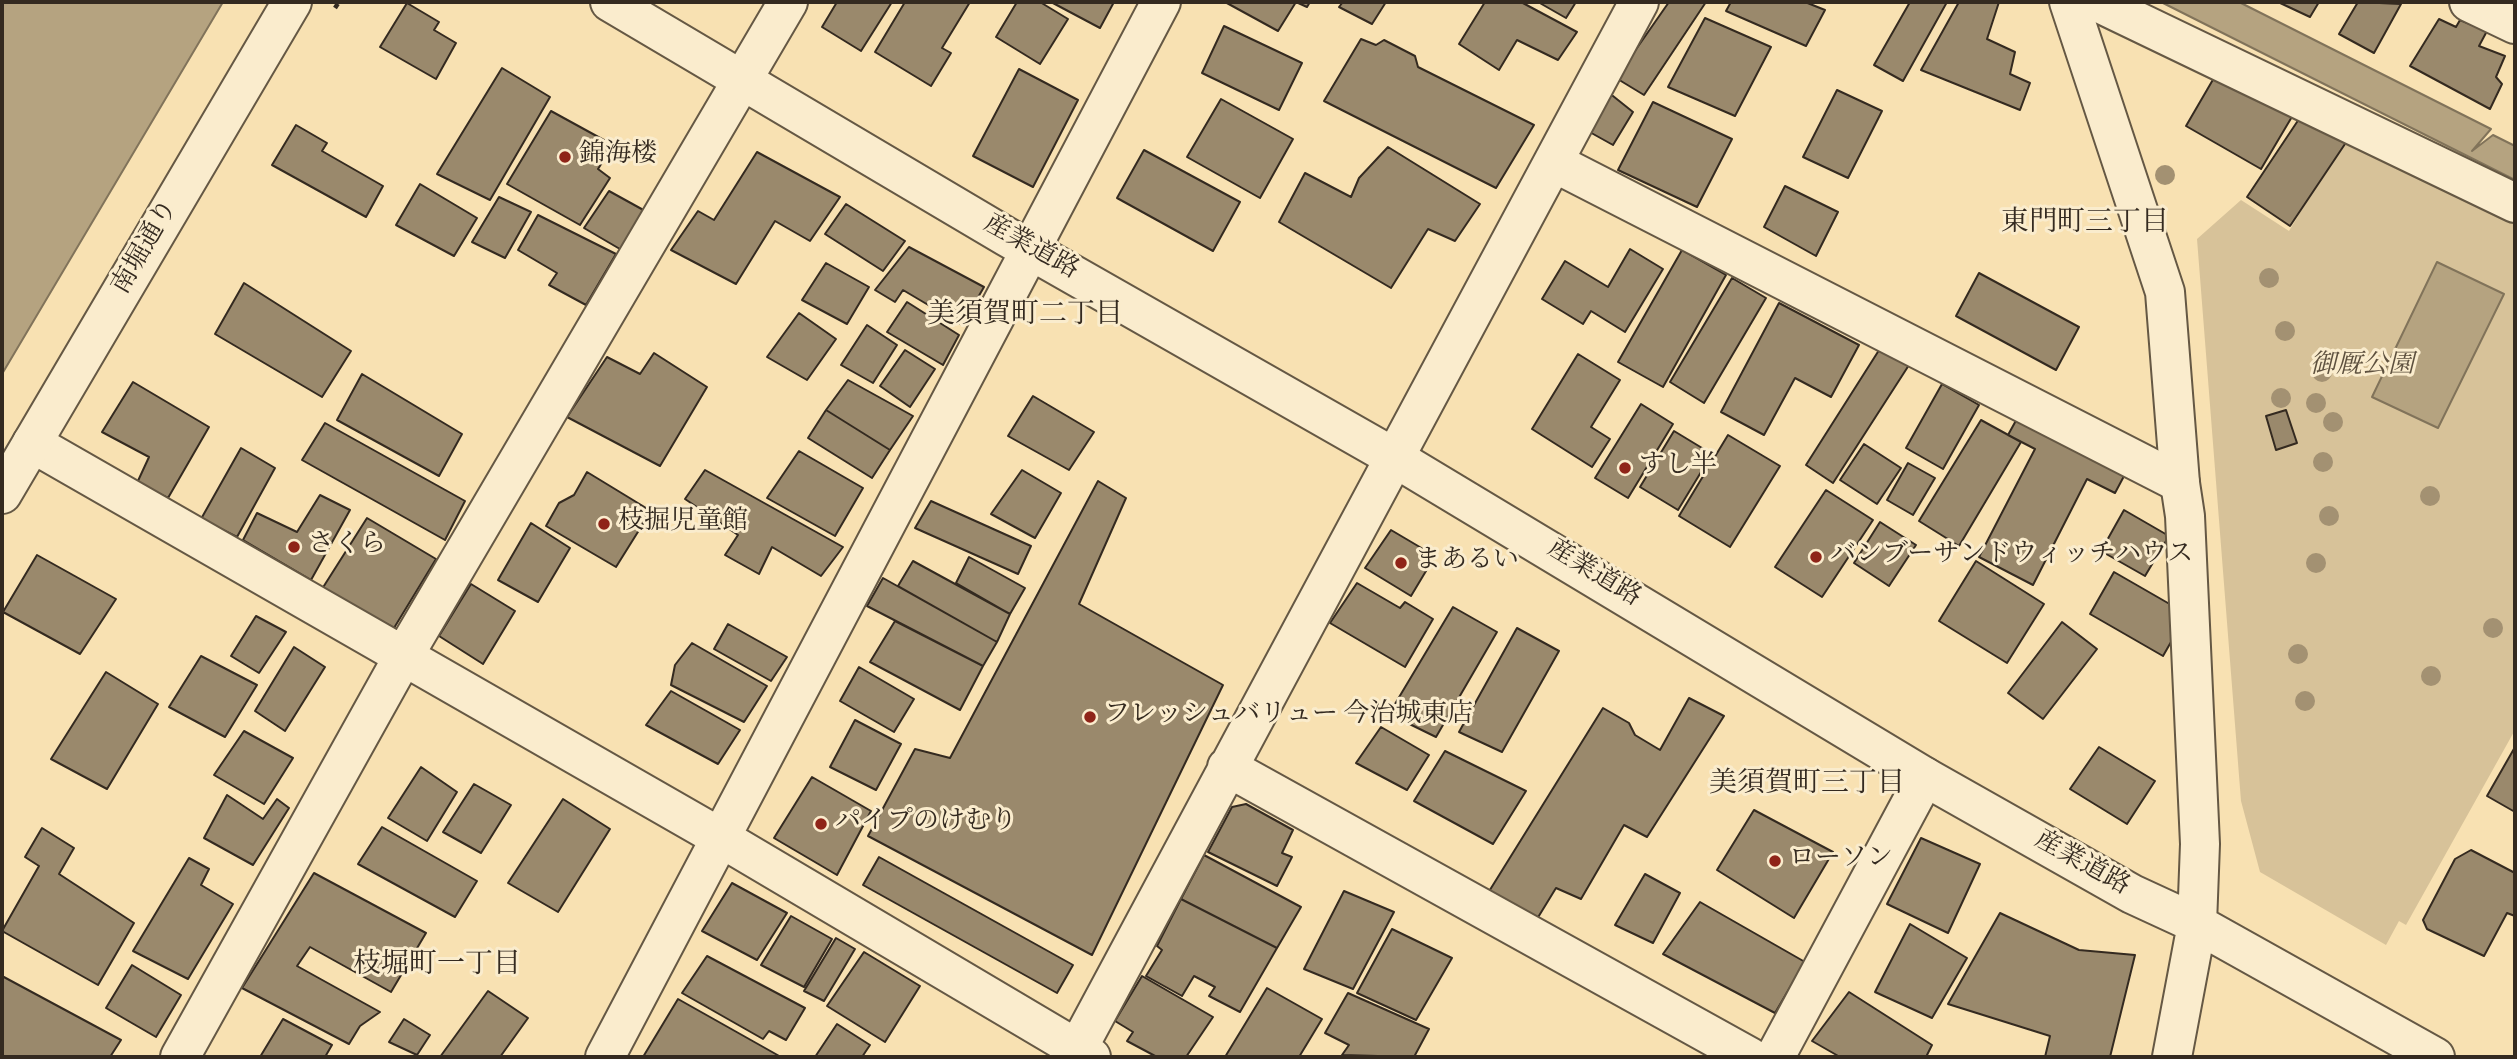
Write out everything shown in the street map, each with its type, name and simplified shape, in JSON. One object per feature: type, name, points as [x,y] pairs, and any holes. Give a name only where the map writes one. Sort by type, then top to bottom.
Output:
[{"type":"street","name":"南堀通り","points":[[2,494],[292,2]]},
{"type":"street","name":"産業道路","points":[[610,2],[1032,250],[1395,458],[1925,777],[2132,894],[2197,924],[2435,1057]]},
{"type":"street","points":[[180,1057],[403,657],[788,2]]},
{"type":"street","points":[[605,1057],[1161,2]]},
{"type":"street","points":[[32,443],[721,838],[1081,1054],[1227,767],[1413,420],[1555,163],[1639,2]]},
{"type":"street","points":[[2069,2],[2165,292],[2185,516],[2200,831],[2197,924],[2172,1057]]},
{"type":"street","points":[[2097,2],[2515,203]]},
{"type":"street","points":[[2469,2],[2515,24]]},
{"type":"street","points":[[1555,163],[2180,483]]},
{"type":"street","points":[[1227,767],[1750,1057]]},
{"type":"street","points":[[1775,1057],[1925,777]]},
{"type":"path","points":[[335,8],[339,2]]},
{"type":"green space","name":"御厩公園","points":[[2344,139],[2515,219],[2515,730],[2406,925],[2399,921],[2386,945],[2260,872],[2241,801],[2197,239],[2241,200],[2289,231]]},
{"type":"shaded area","points":[[2,2],[223,2],[2,374]]},
{"type":"shaded area","points":[[2161,2],[2239,2],[2491,129],[2472,151],[2493,135],[2515,146],[2515,180]]},
{"type":"shaded area","points":[[2437,262],[2504,294],[2438,428],[2372,397]]},
{"type":"building","points":[[837,2],[892,2],[861,51],[822,27]]},
{"type":"building","points":[[905,2],[970,2],[942,48],[951,53],[931,86],[875,52]]},
{"type":"building","points":[[1017,2],[1040,2],[1068,19],[1040,64],[996,37]]},
{"type":"building","points":[[1051,2],[1114,2],[1100,28]]},
{"type":"building","points":[[1225,2],[1296,2],[1278,31]]},
{"type":"building","points":[[1296,2],[1310,2],[1307,7]]},
{"type":"building","points":[[1343,2],[1386,2],[1372,24],[1339,7]]},
{"type":"building","points":[[1485,2],[1521,2],[1577,32],[1558,60],[1517,40],[1499,70],[1459,44]]},
{"type":"building","points":[[1538,2],[1576,2],[1566,18]]},
{"type":"building","points":[[1669,2],[1706,2],[1644,95],[1616,78]]},
{"type":"building","points":[[1731,2],[1805,2],[1825,10],[1806,46],[1726,11]]},
{"type":"building","points":[[1910,2],[1947,2],[1903,81],[1874,65]]},
{"type":"building","points":[[1959,2],[1999,2],[1987,39],[2015,52],[2010,74],[2030,83],[2020,110],[1921,70]]},
{"type":"building","points":[[2278,2],[2319,2],[2310,17]]},
{"type":"building","points":[[2358,2],[2401,4],[2374,53],[2339,34]]},
{"type":"building","points":[[407,3],[439,22],[434,30],[456,43],[436,79],[380,47]]},
{"type":"building","points":[[1705,18],[1771,47],[1735,116],[1668,87]]},
{"type":"building","points":[[2439,19],[2456,27],[2460,20],[2487,31],[2479,46],[2505,56],[2496,77],[2502,84],[2490,109],[2410,66]]},
{"type":"building","points":[[1224,26],[1302,63],[1279,110],[1202,73]]},
{"type":"building","points":[[1361,39],[1376,45],[1384,40],[1415,56],[1418,67],[1534,125],[1496,188],[1324,101]]},
{"type":"building","points":[[502,68],[550,97],[490,200],[437,174]]},
{"type":"building","points":[[1019,69],[1078,100],[1033,187],[973,156]]},
{"type":"building","points":[[2218,71],[2293,115],[2261,169],[2186,126]]},
{"type":"building","points":[[1837,90],[1882,111],[1848,178],[1803,157]]},
{"type":"building","points":[[1608,92],[1633,112],[1613,145],[1586,130]]},
{"type":"building","points":[[1221,99],[1293,139],[1260,198],[1187,157]]},
{"type":"building","points":[[1653,102],[1732,139],[1697,207],[1618,170]]},
{"type":"building","points":[[2305,110],[2349,138],[2290,226],[2247,197]]},
{"type":"building","name":"錦海楼","points":[[551,111],[613,145],[598,169],[610,178],[580,225],[507,184]]},
{"type":"building","points":[[296,125],[327,143],[322,151],[383,186],[366,217],[272,165]]},
{"type":"building","points":[[1388,147],[1480,204],[1455,241],[1428,229],[1391,288],[1279,222],[1305,173],[1351,197],[1359,178]]},
{"type":"building","points":[[1144,150],[1240,202],[1213,251],[1117,198]]},
{"type":"building","points":[[757,152],[840,197],[810,241],[775,221],[736,284],[671,250],[698,211],[714,220]]},
{"type":"building","points":[[420,184],[477,218],[454,256],[396,225]]},
{"type":"building","points":[[1785,186],[1838,212],[1816,256],[1764,227]]},
{"type":"building","points":[[609,191],[647,212],[625,252],[584,228]]},
{"type":"building","points":[[499,197],[531,212],[505,258],[472,242]]},
{"type":"building","points":[[846,204],[905,241],[883,271],[825,234]]},
{"type":"building","points":[[538,215],[616,254],[586,305],[549,285],[557,273],[518,250]]},
{"type":"building","points":[[909,247],[984,287],[962,325],[903,290],[895,302],[875,290]]},
{"type":"building","points":[[1630,249],[1663,269],[1625,332],[1591,311],[1583,324],[1542,299],[1565,261],[1608,287]]},
{"type":"building","points":[[1682,250],[1726,275],[1663,387],[1618,362]]},
{"type":"building","points":[[826,263],[869,287],[847,324],[802,300]]},
{"type":"building","points":[[1979,273],[2079,327],[2056,370],[1956,316]]},
{"type":"building","points":[[1732,278],[1766,298],[1704,403],[1670,382]]},
{"type":"building","points":[[244,283],[351,351],[322,397],[215,334]]},
{"type":"building","points":[[907,302],[959,335],[943,365],[887,332]]},
{"type":"building","points":[[1779,303],[1859,345],[1831,397],[1795,378],[1764,435],[1721,412]]},
{"type":"building","points":[[799,313],[836,339],[807,380],[767,357]]},
{"type":"building","points":[[867,325],[897,345],[873,383],[841,365]]},
{"type":"building","points":[[1881,347],[1909,365],[1833,483],[1806,465]]},
{"type":"building","points":[[905,350],[935,369],[910,407],[880,386]]},
{"type":"building","points":[[654,353],[707,387],[660,466],[567,417],[607,357],[640,374]]},
{"type":"building","points":[[1578,354],[1620,380],[1591,427],[1610,439],[1592,467],[1532,429]]},
{"type":"building","points":[[362,374],[462,434],[439,476],[337,420]]},
{"type":"building","points":[[848,380],[913,416],[890,450],[826,410]]},
{"type":"building","points":[[133,382],[209,427],[168,498],[137,483],[149,457],[102,432]]},
{"type":"building","points":[[1942,384],[1979,405],[1943,469],[1906,448]]},
{"type":"building","points":[[1033,396],[1094,432],[1069,470],[1008,436]]},
{"type":"building","points":[[1641,404],[1673,424],[1628,498],[1595,478]]},
{"type":"building","points":[[2024,406],[2132,461],[2115,493],[2087,479],[2033,585],[1979,557],[2035,449],[2008,435]]},
{"type":"building","points":[[826,410],[890,450],[872,478],[808,438]]},
{"type":"building","points":[[2286,410],[2297,443],[2276,450],[2266,416]]},
{"type":"building","points":[[1981,420],[2021,442],[1959,546],[1919,521]]},
{"type":"building","points":[[325,423],[465,501],[445,540],[302,460]]},
{"type":"building","points":[[1674,431],[1712,454],[1678,510],[1640,487]]},
{"type":"building","points":[[1728,435],[1780,466],[1730,547],[1679,516]]},
{"type":"building","points":[[1864,444],[1901,468],[1877,504],[1840,480]]},
{"type":"building","points":[[241,448],[275,468],[237,537],[201,519]]},
{"type":"building","points":[[799,451],[863,488],[835,536],[767,498]]},
{"type":"building","points":[[1908,463],[1935,478],[1913,515],[1887,500]]},
{"type":"building","points":[[705,470],[843,547],[821,576],[772,547],[759,574],[725,555],[738,535],[685,499]]},
{"type":"building","points":[[1022,470],[1061,493],[1035,538],[991,514]]},
{"type":"building","points":[[587,472],[651,511],[616,567],[546,526],[559,503],[574,495]]},
{"type":"building","name":"フレッシュバリュー 今治城東店","points":[[1098,481],[1126,498],[1079,604],[1223,685],[1092,955],[868,836],[915,749],[950,758]]},
{"type":"building","points":[[1826,490],[1873,520],[1822,597],[1775,567]]},
{"type":"building","points":[[320,495],[350,510],[311,580],[243,540],[257,513],[297,532]]},
{"type":"building","points":[[931,501],[1031,546],[1018,574],[915,528]]},
{"type":"building","points":[[2124,510],[2169,536],[2145,576],[2101,551]]},
{"type":"building","points":[[367,518],[436,559],[394,628],[322,589]]},
{"type":"building","points":[[1880,522],[1916,545],[1889,586],[1854,563]]},
{"type":"building","points":[[531,523],[570,548],[538,602],[498,580]]},
{"type":"building","points":[[1391,530],[1435,556],[1411,596],[1365,568]]},
{"type":"building","points":[[37,555],[116,599],[80,654],[3,612]]},
{"type":"building","points":[[969,557],[1025,588],[1010,614],[956,583]]},
{"type":"building","points":[[913,561],[1010,614],[997,642],[898,586]]},
{"type":"building","points":[[1976,561],[2044,604],[2007,663],[1939,621]]},
{"type":"building","points":[[2114,572],[2187,614],[2163,656],[2090,614]]},
{"type":"building","points":[[883,578],[997,642],[983,666],[867,606]]},
{"type":"building","points":[[1357,583],[1400,608],[1405,602],[1433,619],[1405,667],[1330,623]]},
{"type":"building","points":[[471,584],[515,611],[483,664],[439,636]]},
{"type":"building","points":[[1453,607],[1497,632],[1436,737],[1389,714]]},
{"type":"building","points":[[256,616],[286,632],[259,673],[231,656]]},
{"type":"building","points":[[895,621],[983,666],[960,710],[870,662]]},
{"type":"building","points":[[2062,622],[2097,649],[2043,719],[2008,693]]},
{"type":"building","points":[[728,624],[787,657],[771,681],[714,649]]},
{"type":"building","points":[[1517,628],[1559,651],[1502,752],[1459,732]]},
{"type":"building","points":[[692,643],[767,686],[744,722],[671,685],[675,665]]},
{"type":"building","points":[[294,647],[325,667],[285,731],[255,711]]},
{"type":"building","points":[[201,656],[257,685],[225,737],[169,707]]},
{"type":"building","points":[[859,667],[914,699],[894,732],[840,701]]},
{"type":"building","points":[[106,672],[158,704],[107,789],[51,759]]},
{"type":"building","points":[[671,691],[740,730],[718,764],[646,725]]},
{"type":"building","points":[[1689,698],[1724,716],[1647,837],[1624,825],[1581,899],[1556,888],[1537,919],[1488,893],[1603,708],[1629,723],[1635,735],[1660,750]]},
{"type":"building","points":[[855,720],[901,744],[876,790],[830,767]]},
{"type":"building","points":[[1381,727],[1429,755],[1407,790],[1356,763]]},
{"type":"building","points":[[244,731],[293,758],[264,804],[214,775]]},
{"type":"building","points":[[2099,747],[2155,781],[2127,824],[2070,789]]},
{"type":"building","points":[[2515,747],[2515,812],[2487,796]]},
{"type":"building","points":[[1445,751],[1526,791],[1493,844],[1414,801]]},
{"type":"building","points":[[421,767],[457,792],[427,841],[388,818]]},
{"type":"building","points":[[812,777],[871,811],[837,875],[774,838]]},
{"type":"building","points":[[474,784],[511,805],[481,853],[443,832]]},
{"type":"building","points":[[227,795],[263,819],[277,799],[289,808],[253,865],[204,838]]},
{"type":"building","points":[[563,799],[610,829],[558,912],[508,883]]},
{"type":"building","points":[[1246,804],[1293,830],[1282,853],[1292,857],[1277,886],[1208,852],[1232,807]]},
{"type":"building","name":"ローソン","points":[[1754,810],[1833,852],[1794,918],[1717,870]]},
{"type":"building","points":[[382,827],[477,881],[455,917],[358,864]]},
{"type":"building","points":[[42,828],[74,848],[59,874],[134,923],[98,985],[2,931],[39,866],[25,857]]},
{"type":"building","points":[[1921,838],[1980,864],[1948,933],[1887,904]]},
{"type":"building","points":[[2471,850],[2515,873],[2515,916],[2507,913],[2484,956],[2427,929],[2423,920],[2455,859]]},
{"type":"building","points":[[1204,855],[1301,907],[1277,948],[1181,899]]},
{"type":"building","points":[[879,857],[1073,965],[1057,993],[863,885]]},
{"type":"building","points":[[189,858],[209,869],[201,885],[233,904],[188,979],[133,951]]},
{"type":"building","points":[[314,873],[426,933],[391,992],[310,947],[297,966],[380,1012],[360,1026],[349,1044],[242,988]]},
{"type":"building","points":[[1645,874],[1680,893],[1653,943],[1615,925]]},
{"type":"building","points":[[732,883],[787,913],[757,960],[702,931]]},
{"type":"building","points":[[1344,891],[1394,912],[1353,989],[1304,969]]},
{"type":"building","points":[[1181,899],[1277,948],[1240,1012],[1209,996],[1215,987],[1194,976],[1182,996],[1146,976],[1162,950],[1157,946]]},
{"type":"building","points":[[1700,902],[1805,962],[1775,1013],[1663,954]]},
{"type":"building","points":[[2000,913],[2079,950],[2135,955],[2110,1057],[2045,1057],[2050,1036],[1948,1004]]},
{"type":"building","points":[[791,916],[832,939],[804,987],[761,965]]},
{"type":"building","points":[[1910,924],[1967,958],[1932,1018],[1875,992]]},
{"type":"building","points":[[1392,929],[1452,958],[1416,1020],[1357,993]]},
{"type":"building","points":[[836,938],[855,949],[824,1001],[804,991]]},
{"type":"building","points":[[864,952],[920,986],[885,1042],[827,1006]]},
{"type":"building","points":[[707,956],[805,1008],[786,1040],[769,1031],[763,1039],[682,993]]},
{"type":"building","points":[[132,965],[181,995],[156,1037],[106,1008]]},
{"type":"building","points":[[2,976],[121,1040],[110,1057],[2,1057]]},
{"type":"building","points":[[1142,976],[1213,1017],[1186,1057],[1157,1057],[1127,1041],[1133,1032],[1115,1021]]},
{"type":"building","points":[[1267,988],[1322,1019],[1299,1057],[1225,1057]]},
{"type":"building","points":[[488,991],[528,1018],[500,1057],[440,1057]]},
{"type":"building","points":[[1849,992],[1932,1045],[1926,1057],[1840,1057],[1812,1041]]},
{"type":"building","points":[[1348,993],[1429,1029],[1414,1057],[1342,1055],[1349,1045],[1325,1033]]},
{"type":"building","points":[[678,999],[781,1057],[643,1057]]},
{"type":"building","points":[[283,1019],[332,1045],[325,1057],[260,1057]]},
{"type":"building","points":[[404,1019],[430,1035],[417,1055],[389,1042]]},
{"type":"building","points":[[837,1024],[870,1045],[862,1057],[815,1057]]},
{"type":"place","name":"錦海楼","points":[[565,157]]},
{"type":"place","name":"すし半","points":[[1625,468]]},
{"type":"place","name":"枝掘児童館","points":[[604,524]]},
{"type":"place","name":"さくら","points":[[294,547]]},
{"type":"place","name":"バンブーサンドウィッチハウス","points":[[1816,557]]},
{"type":"place","name":"まあるい","points":[[1401,563]]},
{"type":"place","name":"フレッシュバリュー 今治城東店","points":[[1090,717]]},
{"type":"place","name":"パイプのけむり","points":[[821,824]]},
{"type":"place","name":"ローソン","points":[[1775,861]]},
{"type":"district","name":"東門町三丁目","points":[[2085,225]]},
{"type":"district","name":"美須賀町二丁目","points":[[1025,317]]},
{"type":"district","name":"美須賀町三丁目","points":[[1807,786]]},
{"type":"district","name":"枝堀町一丁目","points":[[437,967]]}]
